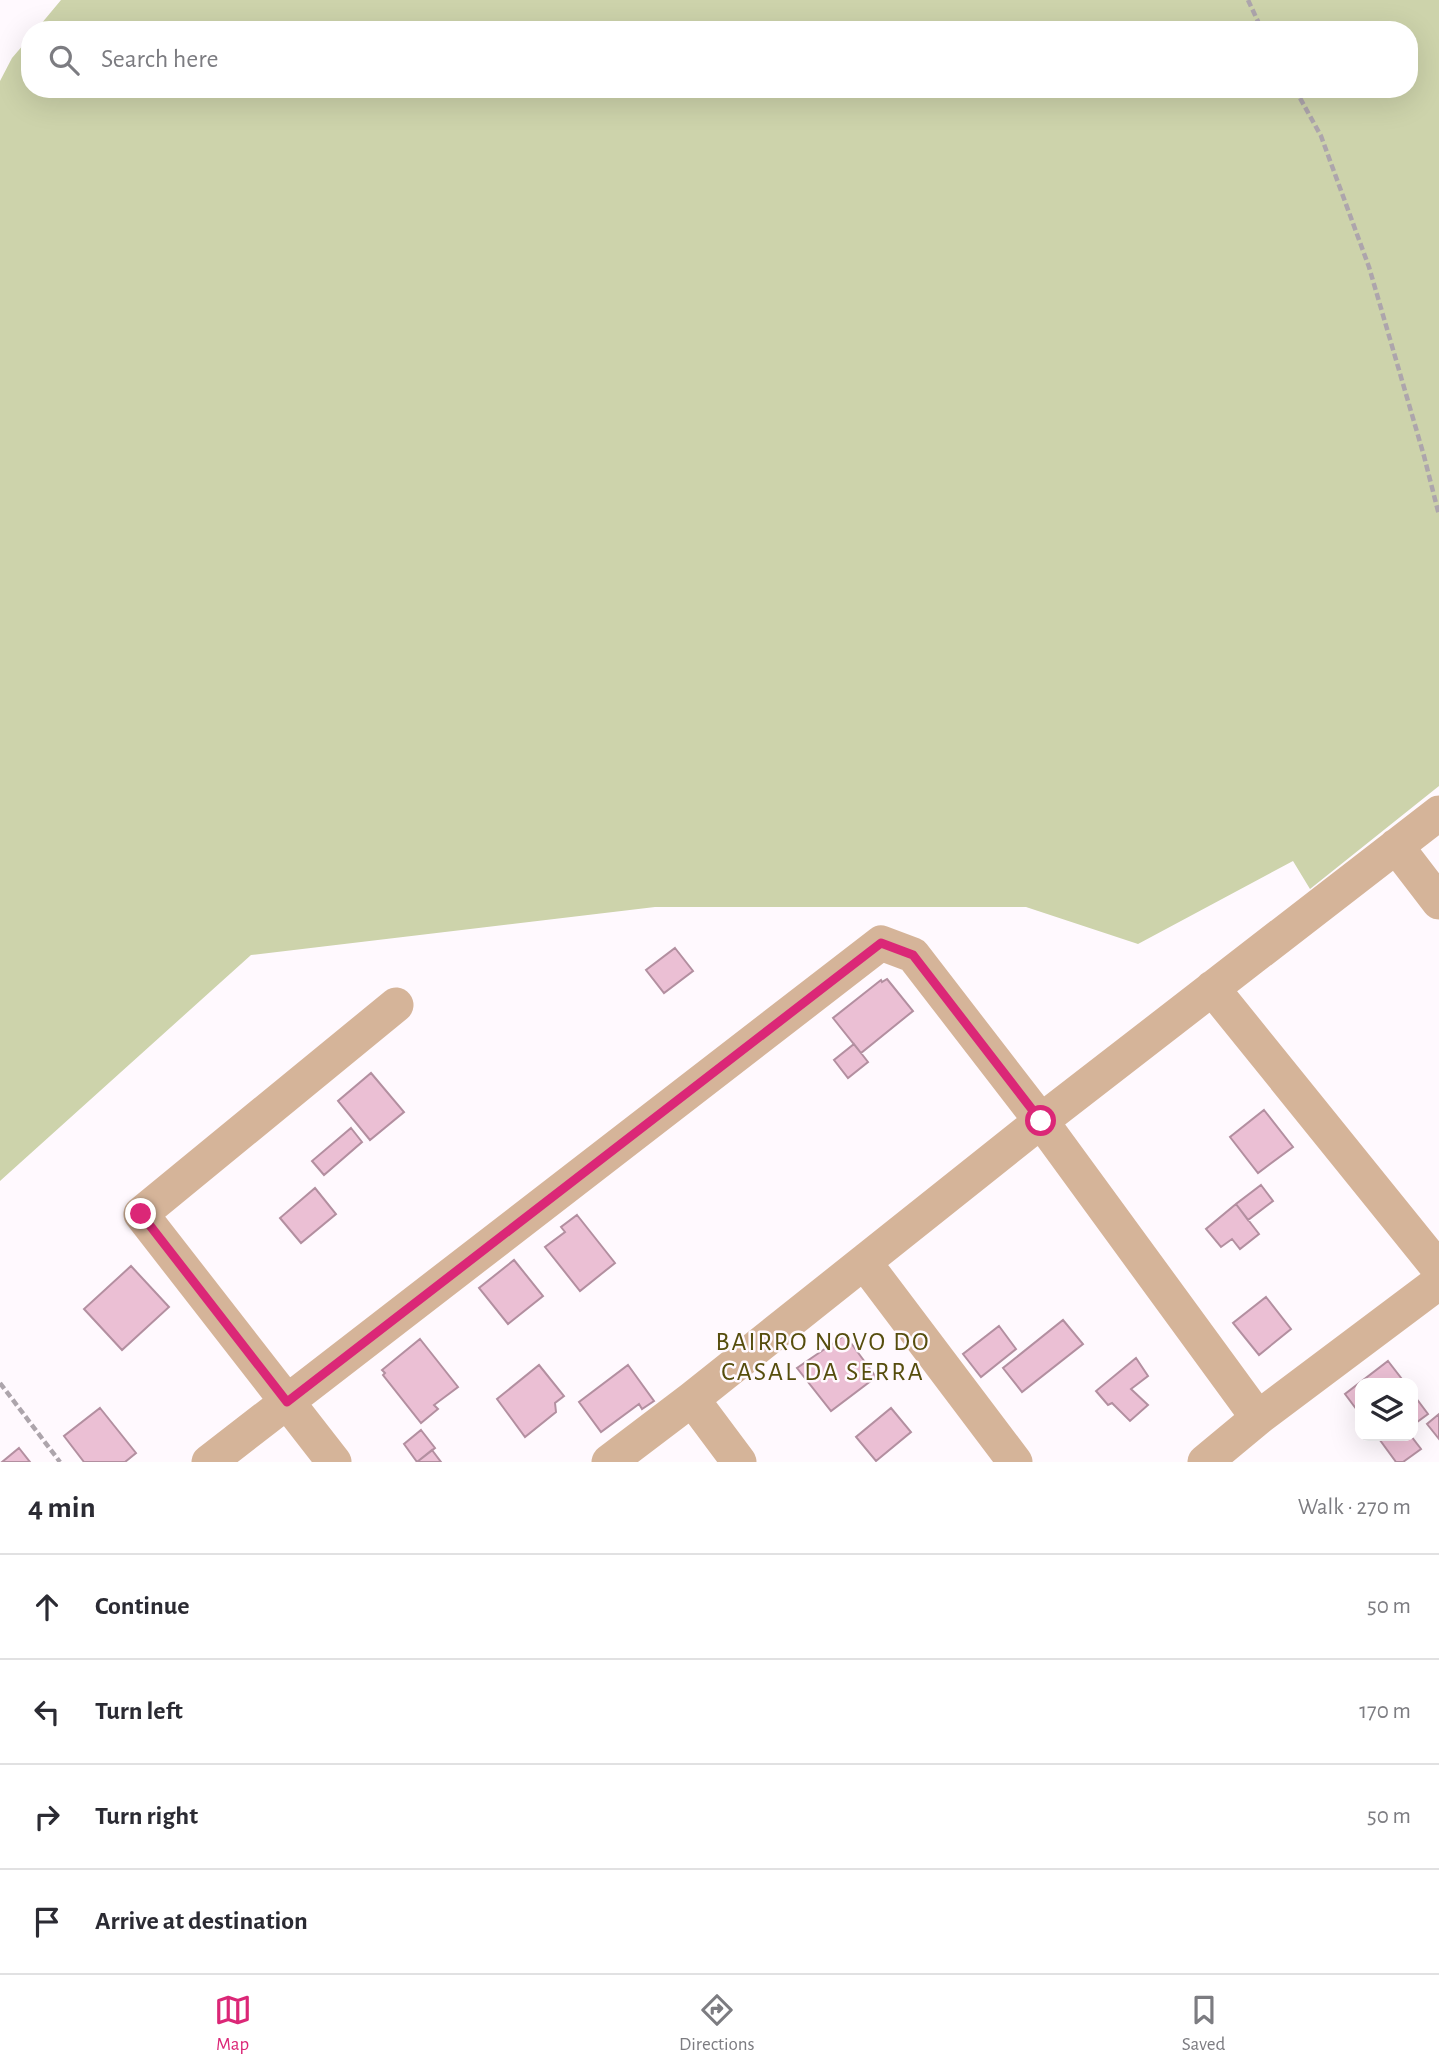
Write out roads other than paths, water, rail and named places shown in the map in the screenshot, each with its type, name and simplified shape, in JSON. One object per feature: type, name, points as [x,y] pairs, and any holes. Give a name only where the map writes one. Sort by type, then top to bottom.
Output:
[{"type":"street","points":[[609,1462],[1041,1121],[1439,813]]},
{"type":"street","points":[[1396,846],[1439,902]]},
{"type":"street","points":[[209,1462],[881,943],[913,955],[1041,1121],[1258,1418]]},
{"type":"street","points":[[1212,988],[1439,1269]]},
{"type":"street","points":[[334,1462],[141,1214],[396,1004]]},
{"type":"street","points":[[863,1262],[1015,1462]]},
{"type":"street","points":[[1205,1462],[1258,1418],[1439,1282]]},
{"type":"street","points":[[692,1399],[739,1462]]},
{"type":"district","name":"BAIRRO NOVO DO CASAL DA SERRA","points":[[823,1357]]}]
